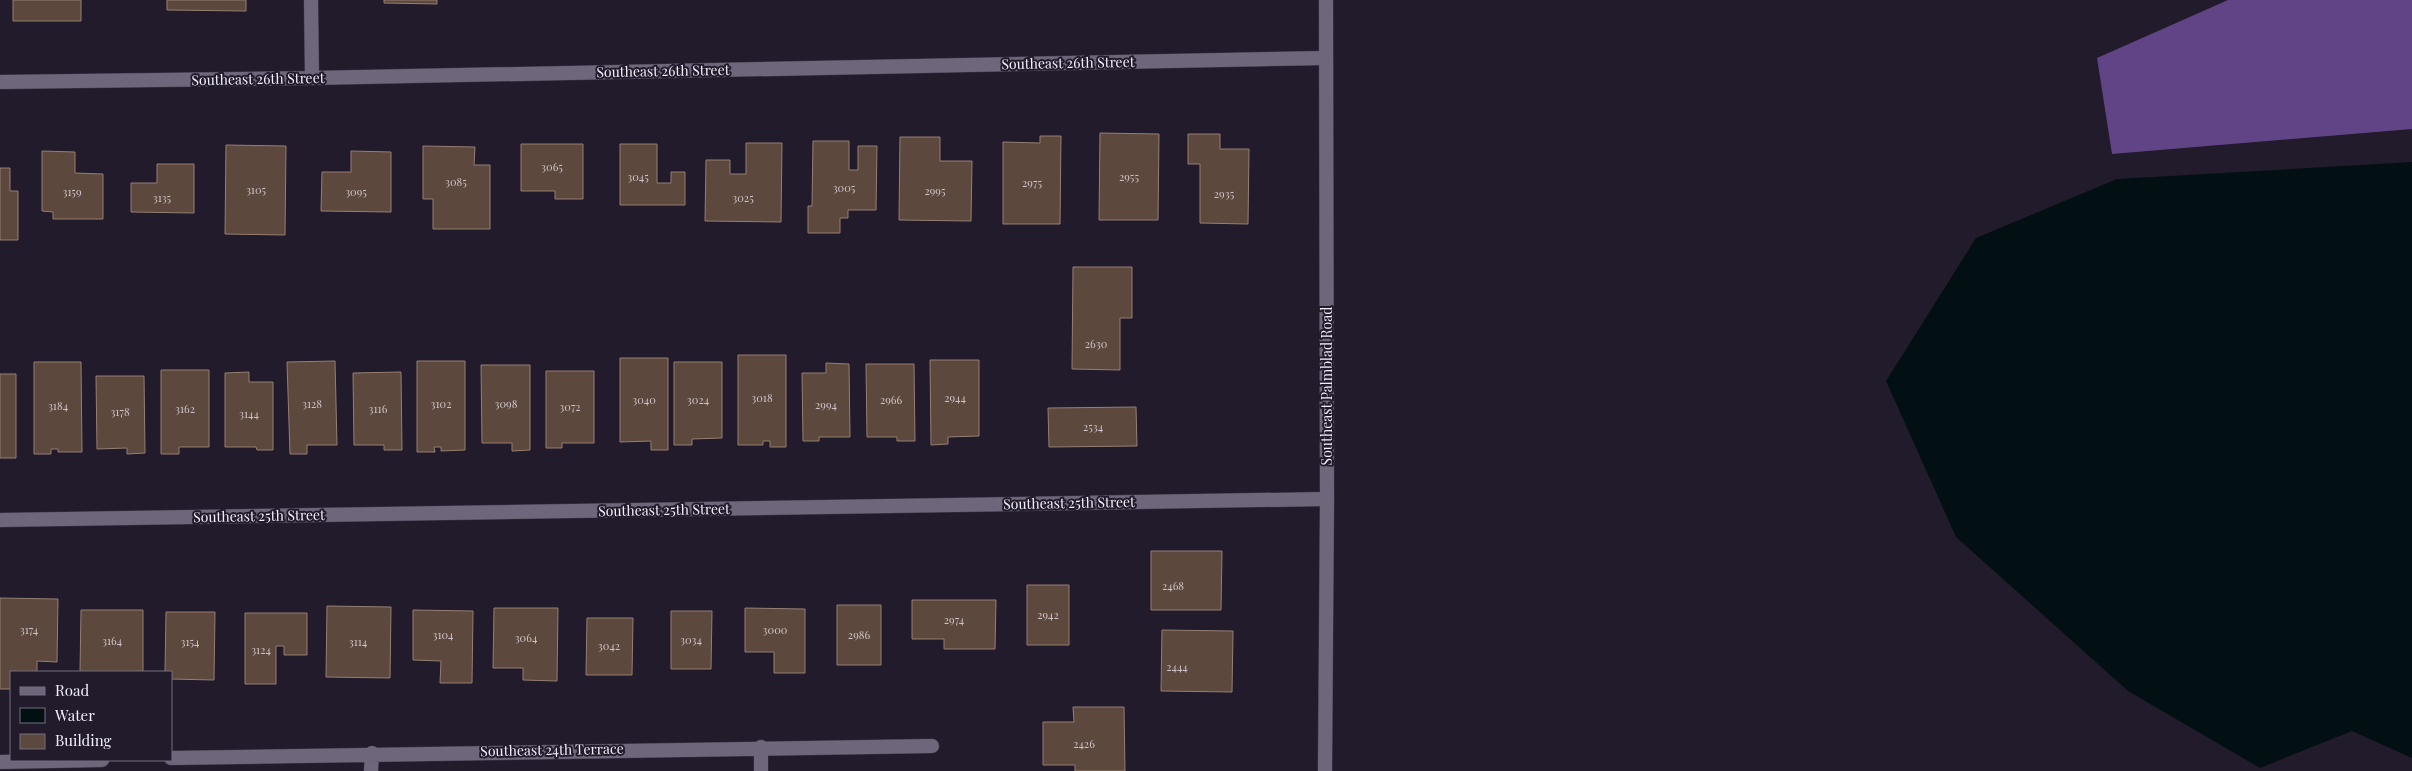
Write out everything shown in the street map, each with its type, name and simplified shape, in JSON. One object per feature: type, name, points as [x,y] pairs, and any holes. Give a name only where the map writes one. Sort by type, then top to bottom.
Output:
[{"type":"street","points":[[312,0],[312,78]]},
{"type":"street","name":"Southeast Palmblad Road","points":[[1324,771],[1327,499],[1326,0]]},
{"type":"street","name":"Southeast 26th Street","points":[[0,82],[312,78],[1326,58]]},
{"type":"street","name":"Southeast 25th Street","points":[[0,520],[1327,499]]},
{"type":"street","name":"Southeast 24th Terrace","points":[[172,758],[761,747],[932,746]]},
{"type":"street","points":[[761,747],[761,771]]},
{"type":"street","points":[[371,771],[372,754]]},
{"type":"street","points":[[0,762],[51,761]]},
{"type":"shaded area","points":[[2228,0],[2412,0],[2412,129],[2112,154],[2097,58]]},
{"type":"water","points":[[2412,162],[2412,758],[2352,731],[2260,768],[2128,691],[1956,537],[1886,381],[1976,238],[2117,179]]},
{"type":"building","points":[[13,0],[81,0],[81,21],[13,21]]},
{"type":"building","points":[[167,0],[246,0],[246,11],[167,10]]},
{"type":"building","points":[[384,0],[437,0],[437,4],[384,3]]},
{"type":"building","points":[[1100,133],[1159,134],[1158,220],[1099,220]]},
{"type":"building","points":[[1188,134],[1220,134],[1220,149],[1249,149],[1248,224],[1200,223],[1200,164],[1188,164]]},
{"type":"building","points":[[1040,136],[1061,136],[1060,224],[1003,224],[1003,142],[1040,143]]},
{"type":"building","points":[[900,137],[940,137],[940,161],[972,161],[971,221],[899,220]]},
{"type":"building","points":[[813,141],[849,141],[849,170],[858,170],[858,146],[877,146],[876,210],[848,210],[848,218],[840,218],[840,233],[808,233],[808,206],[812,206]]},
{"type":"building","points":[[746,143],[782,143],[781,222],[705,221],[706,160],[730,160],[730,174],[746,174]]},
{"type":"building","points":[[521,144],[583,144],[583,199],[555,199],[555,191],[521,191]]},
{"type":"building","points":[[620,144],[657,144],[657,183],[671,183],[671,172],[685,172],[685,205],[620,205]]},
{"type":"building","points":[[226,145],[286,146],[285,235],[225,234]]},
{"type":"building","points":[[423,146],[475,147],[474,165],[490,165],[490,229],[433,229],[433,199],[423,199]]},
{"type":"building","points":[[42,151],[75,152],[75,173],[103,174],[103,219],[53,219],[53,212],[42,211]]},
{"type":"building","points":[[351,151],[391,152],[391,212],[321,211],[322,172],[351,172]]},
{"type":"building","points":[[157,164],[194,164],[194,213],[131,212],[131,183],[157,183]]},
{"type":"building","points":[[0,168],[10,168],[10,191],[18,191],[18,240],[0,240]]},
{"type":"building","points":[[1073,267],[1132,267],[1132,318],[1120,318],[1120,370],[1072,369]]},
{"type":"building","points":[[738,355],[786,355],[786,447],[770,447],[770,441],[763,441],[763,445],[738,445]]},
{"type":"building","points":[[620,358],[668,358],[668,450],[651,450],[651,441],[620,442]]},
{"type":"building","points":[[930,360],[979,360],[979,436],[948,437],[948,444],[931,445]]},
{"type":"building","points":[[335,361],[337,445],[307,445],[307,454],[290,454],[287,362]]},
{"type":"building","points":[[417,361],[465,361],[465,450],[441,451],[441,447],[434,447],[435,452],[417,452]]},
{"type":"building","points":[[34,362],[81,362],[82,452],[58,452],[58,449],[51,449],[51,454],[34,454]]},
{"type":"building","points":[[674,362],[722,362],[722,438],[692,439],[692,445],[674,445]]},
{"type":"building","points":[[826,363],[849,364],[850,437],[819,437],[819,441],[803,441],[802,373],[826,373]]},
{"type":"building","points":[[866,364],[914,364],[915,441],[897,441],[897,437],[867,437]]},
{"type":"building","points":[[481,365],[530,365],[530,450],[512,451],[512,443],[482,443]]},
{"type":"building","points":[[161,370],[209,370],[209,447],[179,447],[179,454],[161,454]]},
{"type":"building","points":[[546,371],[594,371],[594,443],[562,443],[562,448],[546,448]]},
{"type":"building","points":[[249,372],[249,382],[273,382],[273,450],[257,450],[256,447],[225,447],[225,373]]},
{"type":"building","points":[[401,372],[402,450],[384,450],[384,445],[354,445],[353,373]]},
{"type":"building","points":[[0,374],[16,374],[16,458],[0,458]]},
{"type":"building","points":[[96,376],[144,376],[145,453],[127,454],[127,448],[97,449]]},
{"type":"building","points":[[1136,407],[1137,446],[1049,447],[1048,408]]},
{"type":"building","points":[[1151,551],[1222,551],[1221,610],[1151,610]]},
{"type":"building","points":[[1027,585],[1069,585],[1069,645],[1027,645]]},
{"type":"building","points":[[0,598],[58,599],[57,662],[37,661],[37,671],[10,671],[10,689],[0,689]]},
{"type":"building","points":[[912,600],[996,600],[995,649],[944,649],[944,639],[912,639]]},
{"type":"building","points":[[837,605],[881,605],[881,665],[837,665]]},
{"type":"building","points":[[327,606],[391,607],[390,678],[326,677]]},
{"type":"building","points":[[494,608],[558,608],[557,681],[523,680],[523,668],[493,668]]},
{"type":"building","points":[[745,608],[805,609],[805,673],[774,673],[774,652],[745,652]]},
{"type":"building","points":[[81,610],[143,610],[143,671],[80,671]]},
{"type":"building","points":[[413,610],[473,611],[472,683],[440,683],[441,661],[413,660]]},
{"type":"building","points":[[671,611],[712,611],[711,669],[671,669]]},
{"type":"building","points":[[166,612],[215,612],[214,680],[172,679],[172,671],[165,671]]},
{"type":"building","points":[[245,613],[307,613],[307,655],[284,655],[284,646],[276,646],[276,684],[245,684]]},
{"type":"building","points":[[587,618],[633,618],[632,675],[586,675]]},
{"type":"building","points":[[1162,630],[1233,631],[1232,692],[1161,691]]},
{"type":"building","points":[[1073,707],[1124,707],[1125,771],[1075,771],[1075,765],[1043,765],[1043,722],[1074,722]]}]
